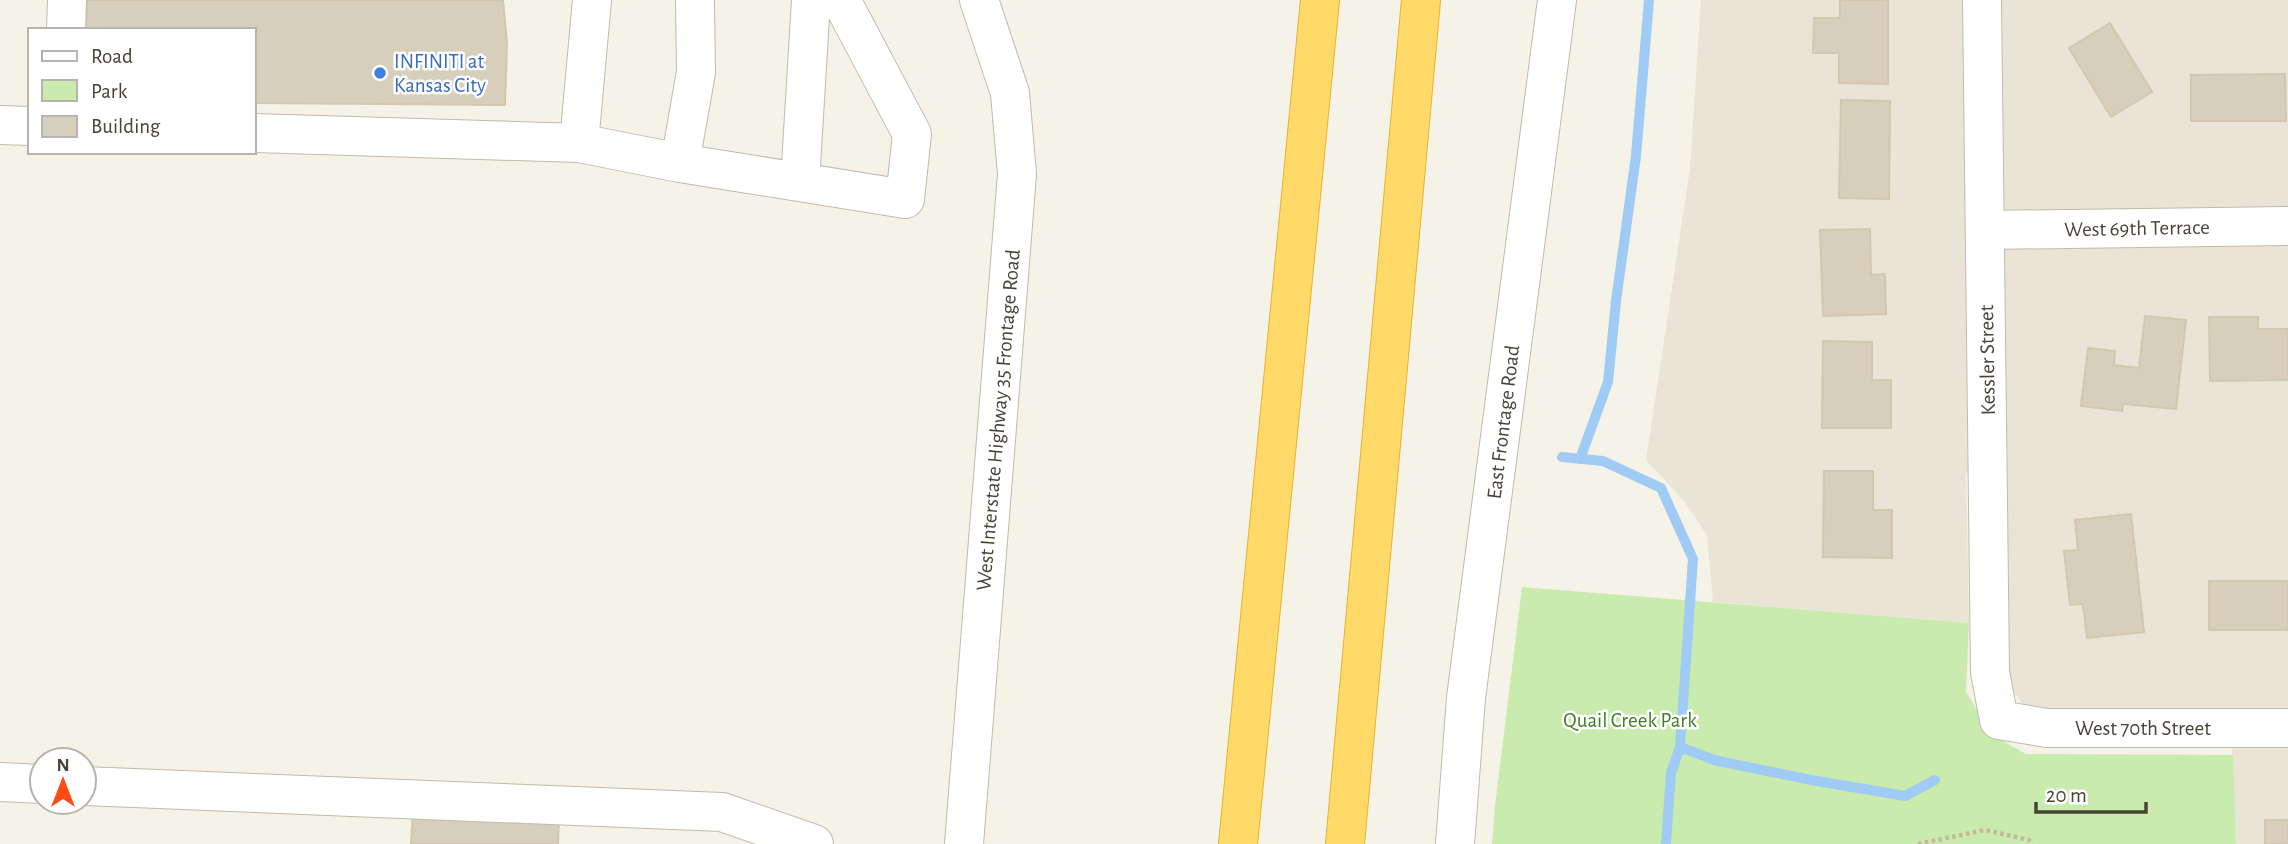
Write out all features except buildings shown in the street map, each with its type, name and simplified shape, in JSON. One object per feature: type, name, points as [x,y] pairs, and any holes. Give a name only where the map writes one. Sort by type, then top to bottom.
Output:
[{"type":"highway","points":[[1238,844],[1320,0]]},
{"type":"highway","points":[[1345,844],[1421,0]]},
{"type":"street","points":[[66,28],[67,0]]},
{"type":"street","points":[[579,144],[592,0]]},
{"type":"street","points":[[680,163],[696,72],[695,0]]},
{"type":"street","points":[[800,182],[811,0]]},
{"type":"street","points":[[256,133],[579,144],[905,199],[912,134],[841,0]]},
{"type":"street","name":"West Interstate Highway 35 Frontage Road","points":[[964,844],[1017,174],[1010,93],[979,0]]},
{"type":"street","name":"East Frontage Road","points":[[1455,844],[1466,698],[1557,0]]},
{"type":"street","name":"Kessler Street","points":[[1982,0],[1990,672],[1999,720]]},
{"type":"street","points":[[0,125],[28,126]]},
{"type":"street","name":"West 69th Terrace","points":[[1986,230],[2288,226]]},
{"type":"street","name":"West 70th Street","points":[[1999,720],[2047,728],[2288,728]]},
{"type":"street","points":[[0,782],[28,783]]},
{"type":"street","points":[[98,787],[721,828],[814,844]]},
{"type":"path","points":[[1918,844],[1986,830],[2029,840],[2034,844]]},
{"type":"shaded area","points":[[1701,0],[2288,0],[2288,844],[2236,844],[2230,716],[2037,714],[2023,703],[2010,687],[2002,659],[1999,472],[1966,473],[1969,623],[1713,602],[1707,535],[1684,501],[1646,460],[1690,169]]},
{"type":"green space","name":"Quail Creek Park","points":[[1522,587],[1969,623],[1966,692],[1992,735],[2026,754],[2233,755],[2236,844],[1492,844]]},
{"type":"waterway","points":[[1580,459],[1608,382],[1636,156],[1649,0]]},
{"type":"waterway","points":[[1562,457],[1603,461],[1661,488],[1693,559],[1680,747],[1671,773],[1666,844]]},
{"type":"waterway","points":[[1680,747],[1714,760],[1905,796],[1935,780]]},
{"type":"place","name":"INFINITI at Kansas City","points":[[380,73]]}]
